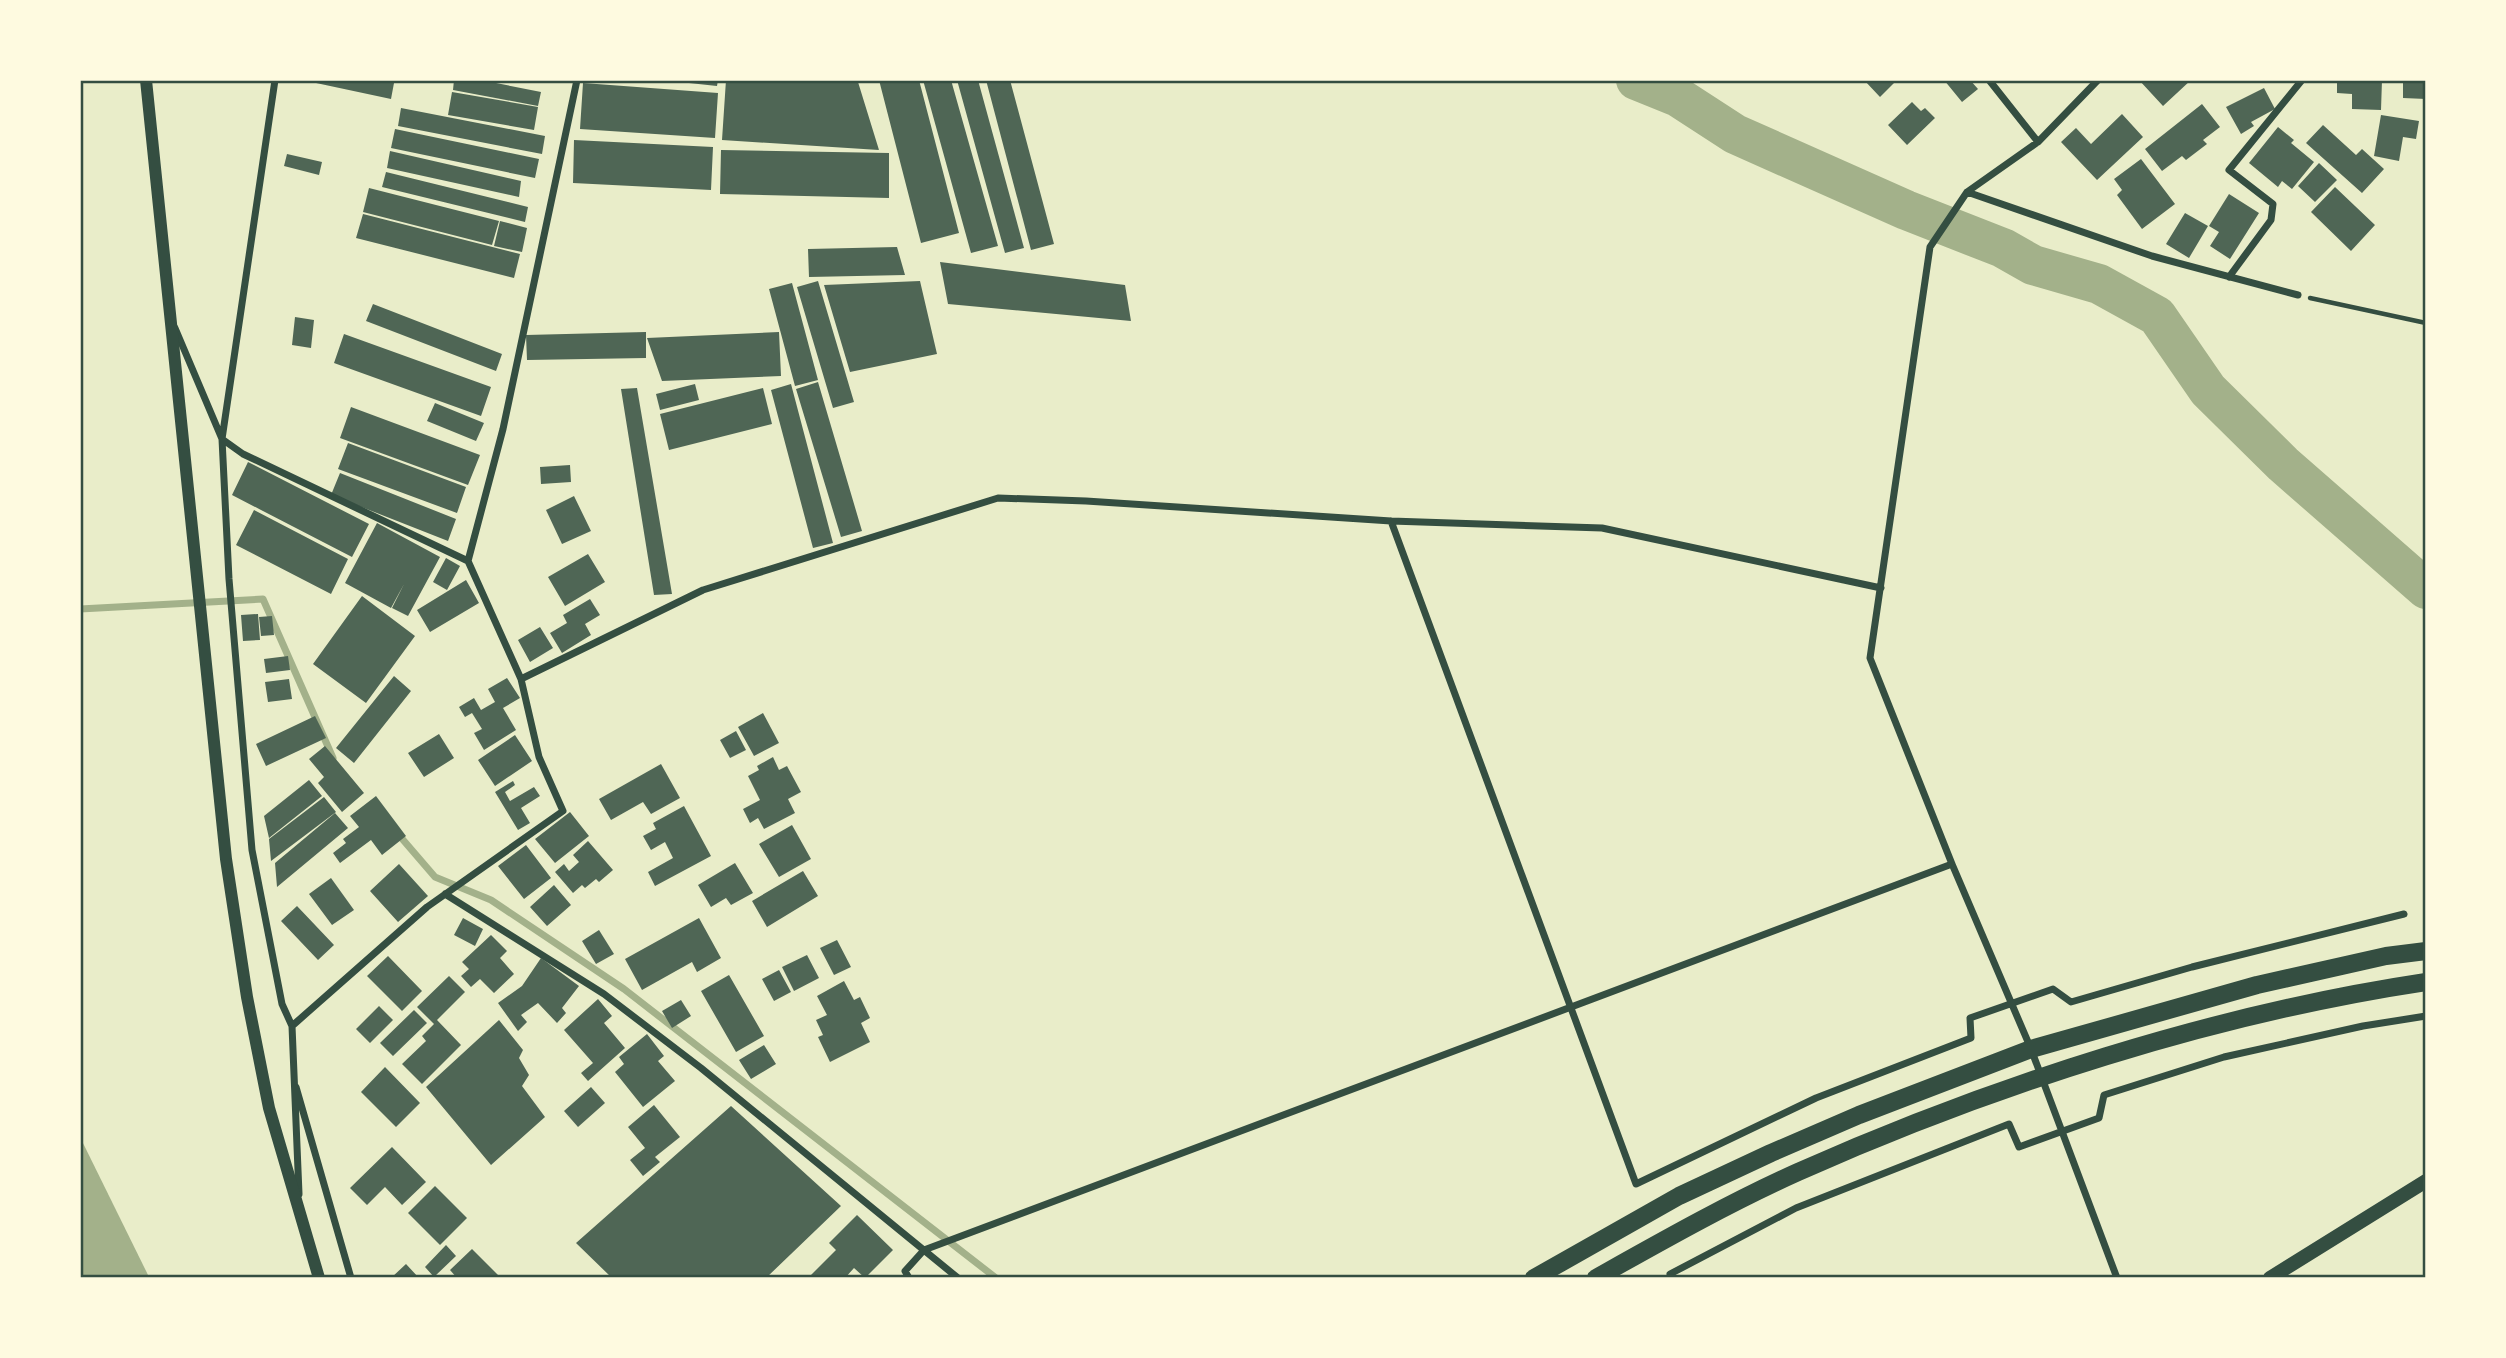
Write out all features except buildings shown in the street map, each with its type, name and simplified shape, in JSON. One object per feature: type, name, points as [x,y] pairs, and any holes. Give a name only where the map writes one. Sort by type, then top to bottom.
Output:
[{"type":"main road","points":[[1534,1278],[1691,1190],[1859,1115],[2031,1049],[2257,985],[2386,956],[2426,951]]},
{"type":"main road","points":[[1596,1278],[1797,1172],[1988,1096],[2220,1023],[2360,992],[2426,982]]},
{"type":"main road","points":[[2270,1278],[2426,1181]]},
{"type":"street","points":[[146,80],[226,859],[247,997],[269,1108],[319,1278]]},
{"type":"street","points":[[275,80],[222,439],[229,579],[252,850],[282,1004],[292,1026],[300,1213]]},
{"type":"street","points":[[292,1026],[427,907],[563,811],[539,757],[522,679],[468,561],[503,429],[577,80]]},
{"type":"street","points":[[1989,80],[2038,142]]},
{"type":"street","points":[[2098,80],[2038,142],[1967,192],[1930,247],[1870,658],[1952,864],[2031,1049],[2040,1079],[2117,1278]]},
{"type":"street","points":[[2229,277],[2271,220],[2273,204],[2229,170],[2302,80]]},
{"type":"street","points":[[1967,192],[2152,256],[2298,295]]},
{"type":"street","points":[[169,315],[222,439],[243,454],[468,561]]},
{"type":"street","points":[[522,679],[704,590],[998,498],[1086,501],[1391,521],[1602,528],[1881,588]]},
{"type":"street","points":[[1391,521],[1636,1184],[1816,1098],[1971,1038],[1970,1018],[2053,989],[2071,1002],[2192,967],[2403,914]]},
{"type":"street","points":[[909,1278],[905,1271],[924,1250],[1952,864]]},
{"type":"street","points":[[445,894],[604,995],[701,1068],[958,1278]]},
{"type":"street","points":[[1672,1278],[1670,1273],[1796,1208],[2009,1124],[2019,1147],[2099,1118],[2104,1095],[2224,1057],[2363,1026],[2426,1016]]},
{"type":"street","points":[[293,1076],[351,1278]]},
{"type":"path","points":[[2298,295],[2426,323]]},
{"type":"shaded area","points":[[80,1137],[149,1277],[81,1277]]},
{"type":"waterway","points":[[1636,80],[1678,97],[1735,134],[1906,210],[2003,248],[2033,265],[2099,284],[2157,316],[2208,390],[2283,464],[2426,589]]},
{"type":"waterway","points":[[80,609],[263,599],[333,758]]},
{"type":"waterway","points":[[398,834],[435,877],[491,900],[624,989],[996,1278]]}]
